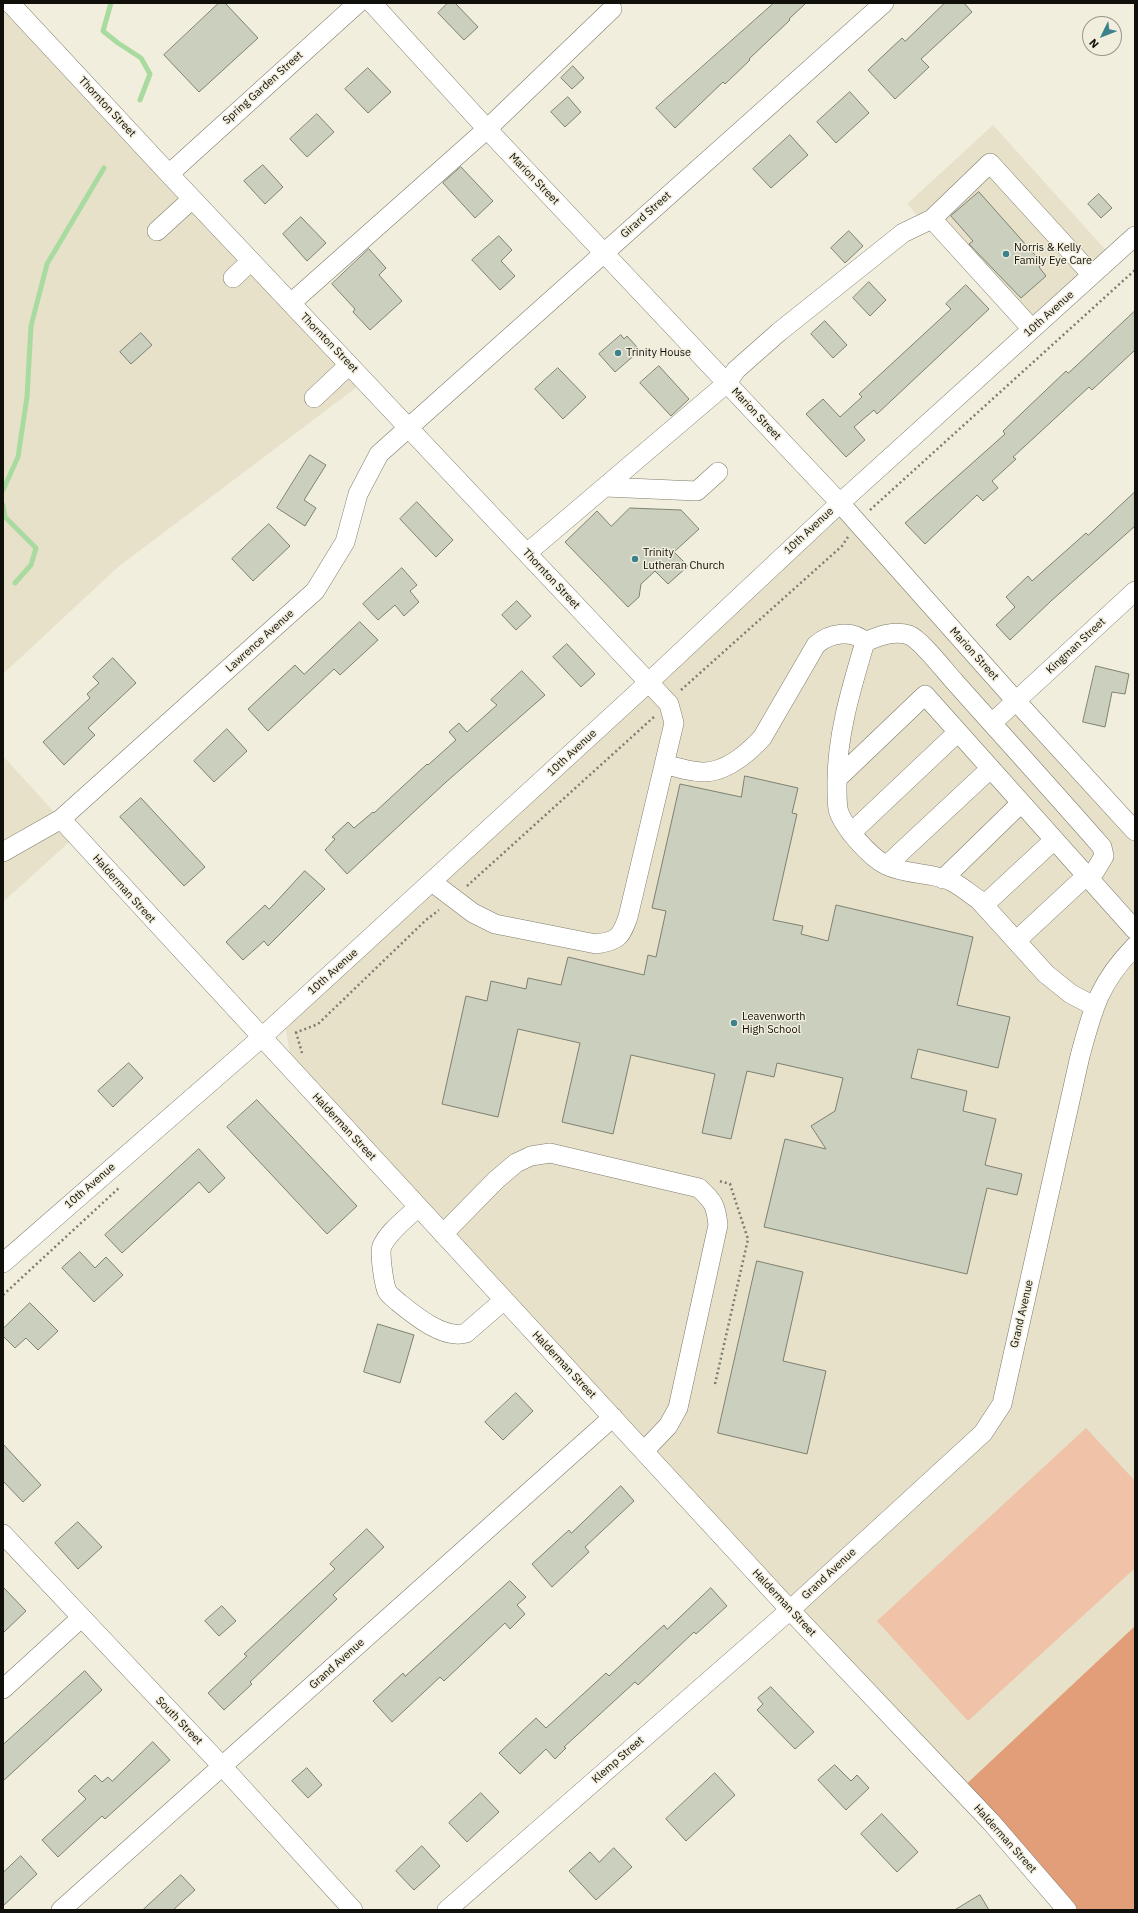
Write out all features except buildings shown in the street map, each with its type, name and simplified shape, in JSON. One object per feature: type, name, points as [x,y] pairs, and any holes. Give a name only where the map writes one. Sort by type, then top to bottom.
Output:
[{"type":"street","name":"Thornton Street","points":[[10,3],[192,199],[669,704]]},
{"type":"street","name":"Spring Garden Street","points":[[169,174],[358,3]]},
{"type":"street","name":"Marion Street","points":[[372,3],[487,129],[840,503],[1016,701],[1135,830]]},
{"type":"street","name":"Girard Street","points":[[408,427],[884,3]]},
{"type":"street","points":[[291,303],[487,129],[612,9]]},
{"type":"street","points":[[528,553],[727,384],[736,370],[779,332],[903,233],[932,219],[990,163],[1092,275]]},
{"type":"street","points":[[157,231],[192,199]]},
{"type":"street","points":[[932,219],[1032,329]]},
{"type":"street","name":"10th Avenue","points":[[3,1263],[266,1044],[432,882],[840,503],[1135,236]]},
{"type":"street","points":[[233,278],[251,261]]},
{"type":"street","points":[[314,398],[349,365]]},
{"type":"street","name":"Lawrence Avenue","points":[[3,852],[61,819],[315,591],[345,542],[358,494],[379,454],[408,427]]},
{"type":"street","points":[[605,487],[697,491],[718,472]]},
{"type":"street","name":"Kingman Street","points":[[992,723],[1135,590]]},
{"type":"street","points":[[865,642],[881,635],[897,633],[910,636],[929,653],[1102,847],[1104,856],[1095,871],[1086,876],[1016,940]]},
{"type":"street","points":[[666,764],[693,771],[706,772],[730,764],[753,748],[762,738],[816,644],[823,639],[842,634],[861,637],[865,642]]},
{"type":"street","points":[[865,642],[851,690],[842,732],[837,779],[838,809],[851,834],[874,856],[887,865],[950,881],[969,893],[984,905],[1046,974],[1071,994],[1094,1006]]},
{"type":"street","points":[[837,779],[925,695],[1135,930]]},
{"type":"street","points":[[432,882],[473,913],[496,924],[596,944],[611,942],[622,934],[628,917],[666,764],[674,723],[669,704]]},
{"type":"street","points":[[851,834],[958,732]]},
{"type":"street","points":[[887,865],[990,769]]},
{"type":"street","points":[[943,879],[1021,803]]},
{"type":"street","name":"Halderman Street","points":[[61,819],[266,1044],[613,1417],[790,1610],[991,1822],[1036,1873],[1056,1903],[1067,1910]]},
{"type":"street","points":[[984,905],[1054,840]]},
{"type":"street","name":"Grand Avenue","points":[[790,1610],[983,1433],[1002,1404],[1080,1056],[1094,1006],[1106,981],[1124,957],[1135,946]]},
{"type":"street","points":[[443,1234],[496,1180],[516,1163],[531,1156],[550,1153],[699,1188],[712,1200],[717,1209],[718,1225],[678,1408],[668,1426],[644,1451]]},
{"type":"street","points":[[418,1208],[389,1235],[381,1246],[387,1292],[413,1314],[429,1325],[460,1335],[466,1333],[504,1300]]},
{"type":"street","name":"Grand Avenue","points":[[61,1910],[613,1417]]},
{"type":"street","name":"South Street","points":[[3,1534],[222,1766],[353,1910]]},
{"type":"street","name":"Klemp Street","points":[[446,1910],[790,1610]]},
{"type":"street","points":[[3,1689],[81,1618]]},
{"type":"path","points":[[266,1044],[318,1024],[426,920],[453,899],[669,704],[683,688],[842,546],[857,522],[1135,270]]},
{"type":"path","points":[[296,1032],[303,1056]]},
{"type":"path","points":[[714,1180],[730,1184],[748,1239],[715,1384]]},
{"type":"path","points":[[3,1295],[125,1183]]},
{"type":"shaded area","points":[[3,3],[365,381],[118,567],[3,674]]},
{"type":"shaded area","points":[[993,125],[1112,257],[1026,334],[907,204]]},
{"type":"shaded area","points":[[840,503],[1135,831],[1135,1626],[960,1790],[290,1054],[285,1026],[439,888],[649,682]]},
{"type":"shaded area","points":[[3,756],[76,836],[3,902]]},
{"type":"shaded area","points":[[1086,1428],[1135,1481],[1135,1568],[968,1721],[877,1621]]},
{"type":"shaded area","points":[[1135,1626],[1135,1910],[1067,1910],[960,1790]]},
{"type":"waterway","points":[[111,3],[103,31],[141,58],[150,74],[140,100]]},
{"type":"waterway","points":[[3,490],[18,457],[27,397],[31,326],[47,264],[104,168]]},
{"type":"waterway","points":[[3,505],[5,517],[36,548],[31,565],[15,583]]},
{"type":"place","name":"Norris & Kelly Family Eye Care","points":[[1006,254]]},
{"type":"place","name":"Trinity House","points":[[618,353]]},
{"type":"place","name":"Trinity Lutheran Church","points":[[635,559]]},
{"type":"place","name":"Leavenworth High School","points":[[734,1023]]}]
